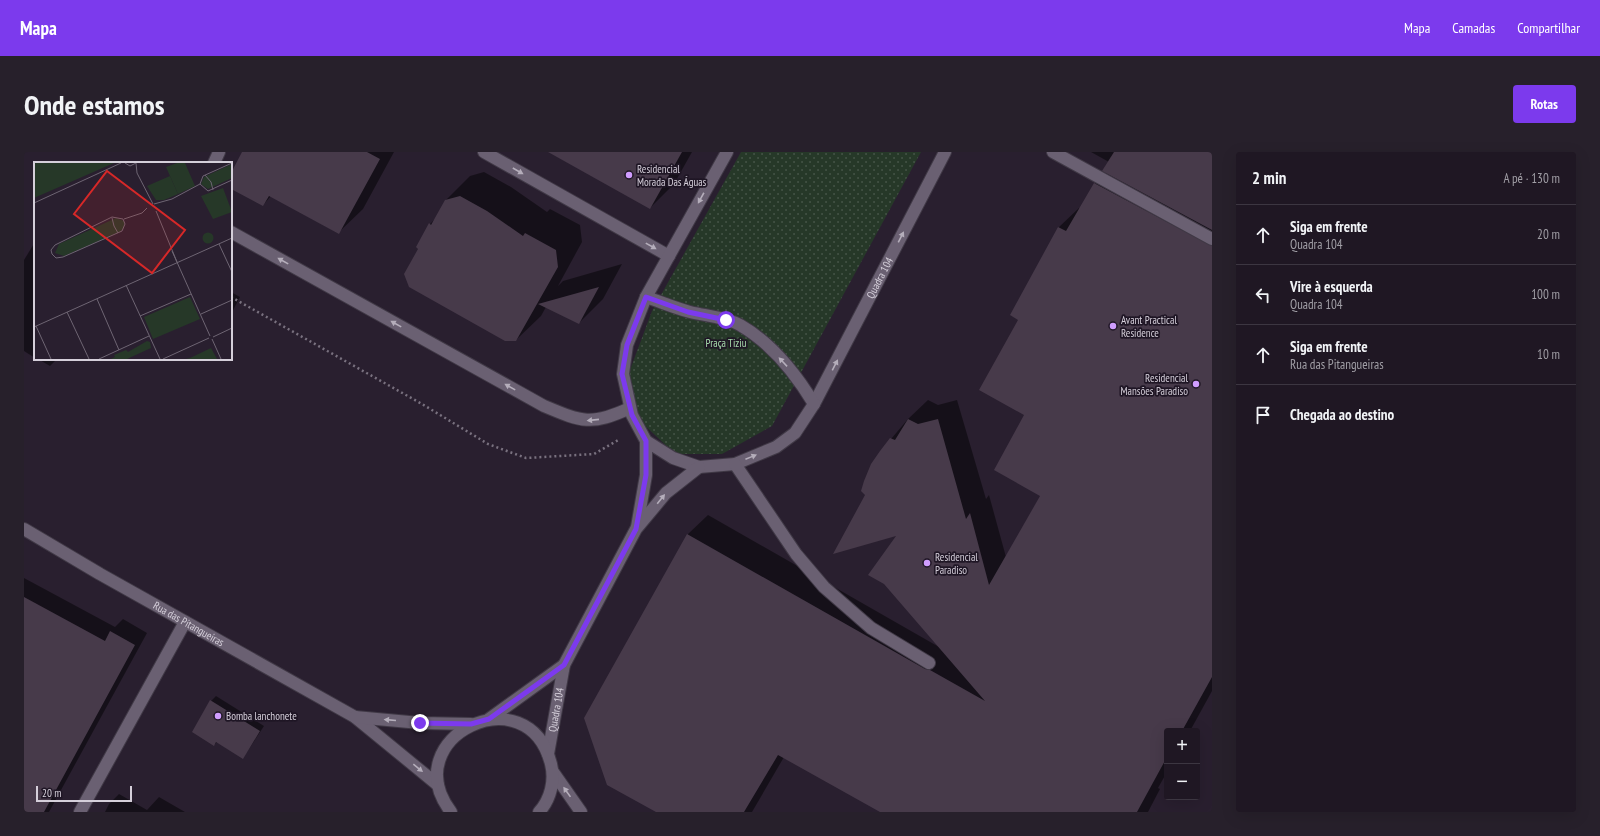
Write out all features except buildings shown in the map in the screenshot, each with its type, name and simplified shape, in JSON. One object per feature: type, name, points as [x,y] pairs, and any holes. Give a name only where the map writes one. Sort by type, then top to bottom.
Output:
[{"type":"street","points":[[214,162],[219,152]]},
{"type":"street","points":[[484,152],[669,256]]},
{"type":"street","name":"Quadra 104","points":[[727,152],[646,297],[627,345],[622,374],[630,408],[638,429],[646,441],[672,458],[699,467],[735,464],[776,447],[795,433],[814,404],[945,152]]},
{"type":"street","points":[[1054,152],[1212,239]]},
{"type":"street","points":[[232,233],[544,406],[570,417],[590,421],[611,417],[630,408]]},
{"type":"street","points":[[646,297],[688,312],[726,320],[739,325],[755,336],[781,359],[800,382],[814,404]]},
{"type":"street","name":"Quadra 104","points":[[636,529],[646,475],[646,441]]},
{"type":"street","points":[[735,464],[796,554],[824,587],[871,628],[929,664]]},
{"type":"street","name":"Quadra 104","points":[[548,754],[564,665],[636,529],[666,493],[699,467]]},
{"type":"street","name":"Rua das Pitangueiras","points":[[24,529],[185,622],[355,717],[438,785]]},
{"type":"street","points":[[80,812],[185,622]]},
{"type":"street","name":"Quadra 104","points":[[489,719],[564,665]]},
{"type":"street","name":"Rua das Pitangueiras","points":[[355,717],[420,723],[471,724]]},
{"type":"street","points":[[450,811],[443,802],[438,785],[438,766],[444,749],[456,734],[471,724],[489,719],[508,720],[525,726],[539,738],[548,754],[553,772],[581,812]]},
{"type":"street","points":[[539,812],[544,807],[551,790],[553,772]]},
{"type":"path","points":[[232,298],[422,404],[488,444],[526,458],[594,454],[638,429]]},
{"type":"green space","name":"Praça Tiziu","points":[[741,152],[921,152],[772,426],[722,454],[675,454],[639,420],[627,378],[652,311]]},
{"type":"place","name":"Residencial Morada Das Águas","points":[[629,175]]},
{"type":"place","name":"Avant Practical Residence","points":[[1113,326]]},
{"type":"place","name":"Residencial Mansões Paradiso","points":[[1196,384]]},
{"type":"place","name":"Residencial Paradiso","points":[[927,563]]},
{"type":"place","name":"Bomba lanchonete","points":[[218,716]]},
{"type":"route","points":[[420,723],[471,724],[489,719],[564,665],[636,529],[646,475],[646,441],[638,429],[632,415],[622,374],[627,345],[646,297],[688,312],[726,320]]}]
